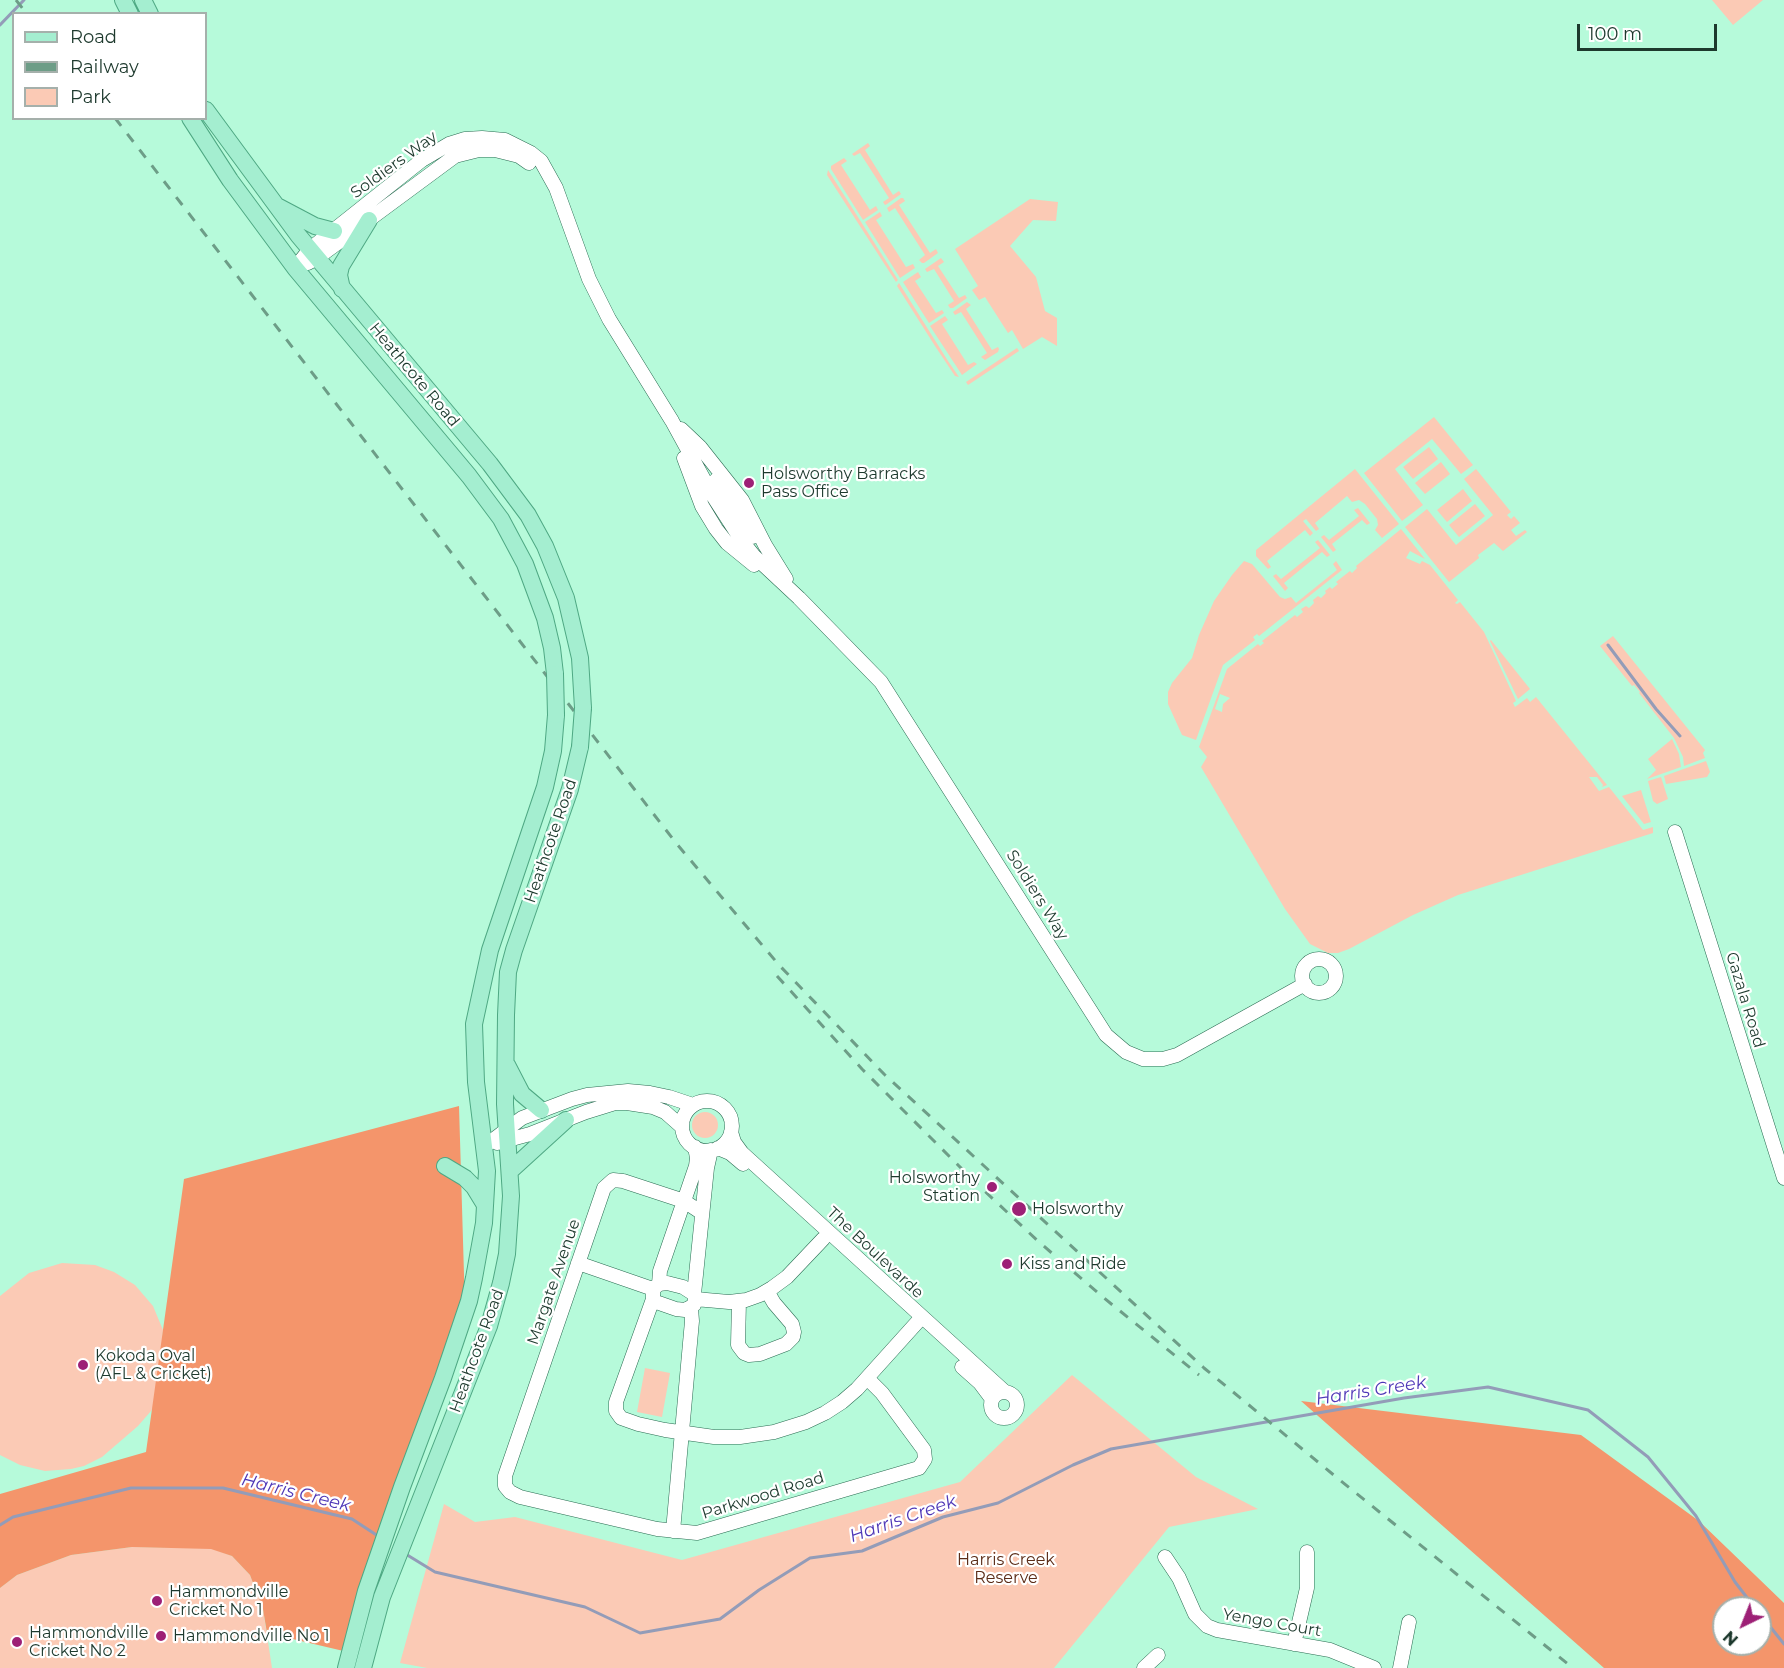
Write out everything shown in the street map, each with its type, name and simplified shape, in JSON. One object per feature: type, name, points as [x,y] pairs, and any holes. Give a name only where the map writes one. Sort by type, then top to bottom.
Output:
[{"type":"main road","name":"Heathcote Road","points":[[207,111],[273,204],[490,464],[528,514],[545,546],[566,598],[580,658],[583,708],[580,747],[567,799],[508,972],[505,1061],[510,1171],[507,1254],[496,1305],[423,1493],[374,1594],[346,1668]]},
{"type":"main road","name":"Heathcote Road","points":[[191,120],[230,180],[295,268],[469,476],[501,519],[525,564],[541,608],[551,640],[555,674],[556,715],[553,751],[545,787],[490,950],[476,1010],[474,1033],[476,1082],[487,1171],[480,1247],[469,1301],[402,1487],[374,1594],[363,1668]]},
{"type":"main road","points":[[273,204],[315,226],[334,231]]},
{"type":"main road","points":[[343,290],[339,275],[341,266],[369,220]]},
{"type":"main road","points":[[505,1061],[522,1094],[541,1110]]},
{"type":"main road","points":[[510,1171],[566,1120]]},
{"type":"main road","points":[[445,1166],[465,1178],[474,1187],[485,1205]]},
{"type":"street","name":"Soldiers Way","points":[[314,254],[334,231],[434,151],[465,139],[505,140],[518,145],[541,162],[552,180],[589,279],[609,320],[672,421],[702,506],[716,529],[727,543],[799,598]]},
{"type":"street","name":"Soldiers Way","points":[[314,254],[369,220],[438,167],[455,156],[467,152],[495,150],[519,156],[552,180]]},
{"type":"street","points":[[295,268],[314,254]]},
{"type":"street","name":"Soldiers Way","points":[[672,421],[700,447],[742,500],[765,545],[799,598],[881,682],[1100,1026],[1118,1046],[1136,1056],[1149,1059],[1177,1055],[1305,984]]},
{"type":"street","name":"Gazala Road","points":[[1675,832],[1784,1178]]},
{"type":"street","points":[[507,1135],[522,1118],[541,1110],[587,1095],[628,1091],[661,1095],[693,1105],[709,1101],[725,1108],[731,1119],[731,1132],[728,1139],[714,1149],[707,1168],[673,1532]]},
{"type":"street","points":[[485,1146],[507,1135],[566,1120],[601,1107],[627,1103],[652,1107],[665,1112],[682,1127]]},
{"type":"street","points":[[693,1105],[685,1115],[682,1127],[685,1137],[695,1147],[696,1164],[616,1402],[618,1415],[627,1421],[682,1433],[714,1437],[740,1437],[785,1429],[816,1418],[850,1396],[919,1321]]},
{"type":"street","name":"The Boulevarde","points":[[731,1132],[734,1142],[742,1153],[919,1321],[980,1383],[992,1399]]},
{"type":"street","points":[[695,1147],[714,1149]]},
{"type":"street","name":"The Boulevarde","points":[[714,1149],[735,1156],[823,1239],[1005,1392]]},
{"type":"street","name":"Margate Avenue","points":[[507,1489],[504,1482],[505,1476],[602,1192],[609,1182],[623,1180],[684,1201],[702,1213]]},
{"type":"street","points":[[578,1263],[655,1290],[676,1285],[693,1300],[739,1301],[753,1298],[767,1291],[787,1277],[823,1239]]},
{"type":"street","points":[[655,1290],[667,1307],[685,1310],[693,1300]]},
{"type":"street","points":[[739,1301],[738,1345],[744,1353],[760,1354],[786,1344],[794,1332],[792,1324],[767,1291]]},
{"type":"street","name":"Parkwood Road","points":[[507,1489],[520,1497],[673,1532],[706,1532],[919,1467],[925,1459],[924,1450],[882,1393],[867,1378]]},
{"type":"street","points":[[1005,1392],[1017,1401],[1015,1412],[1010,1417],[1002,1418],[992,1409],[992,1399],[996,1394],[1005,1392]]},
{"type":"street","points":[[1294,1644],[1307,1588],[1307,1552]]},
{"type":"street","name":"Yengo Court","points":[[1165,1557],[1179,1578],[1195,1614],[1207,1626],[1217,1630],[1330,1650],[1374,1668]]},
{"type":"street","points":[[1391,1668],[1399,1668],[1409,1622]]},
{"type":"street","points":[[1144,1668],[1158,1654]]},
{"type":"green space","points":[[1712,0],[1763,0],[1733,25]]},
{"type":"green space","points":[[868,143],[870,146],[865,150],[893,195],[899,191],[901,194],[885,205],[883,202],[889,198],[860,153],[854,156],[852,154]]},
{"type":"green space","points":[[844,158],[847,161],[841,165],[870,210],[876,206],[878,210],[863,220],[831,169],[831,166]]},
{"type":"green space","points":[[828,170],[898,280],[896,282],[827,175]]},
{"type":"green space","points":[[901,198],[905,201],[899,205],[930,253],[936,249],[938,253],[924,263],[919,260],[925,255],[895,208],[889,212],[887,208]]},
{"type":"green space","points":[[1030,199],[1058,202],[1056,221],[1033,220],[1010,246],[1036,277],[1045,311],[1057,318],[1057,346],[1042,337],[1023,349],[1012,330],[1008,333],[985,297],[979,300],[972,290],[978,286],[955,249]]},
{"type":"green space","points":[[880,212],[882,216],[876,220],[906,267],[913,264],[915,268],[900,278],[865,222]]},
{"type":"green space","points":[[941,258],[944,262],[938,266],[959,298],[965,295],[967,298],[953,308],[948,305],[954,301],[934,269],[927,272],[925,269]]},
{"type":"green space","points":[[918,272],[921,277],[915,281],[936,313],[942,310],[944,313],[929,323],[903,282]]},
{"type":"green space","points":[[899,283],[959,377],[955,376],[935,346],[897,286]]},
{"type":"green space","points":[[967,302],[971,305],[966,309],[992,350],[998,347],[999,349],[985,360],[981,357],[987,353],[961,312],[955,315],[953,312]]},
{"type":"green space","points":[[945,316],[948,320],[942,324],[968,365],[974,362],[977,364],[962,375],[930,326]]},
{"type":"green space","points":[[1017,348],[1019,351],[968,385],[966,382]]},
{"type":"green space","points":[[1434,417],[1473,465],[1461,474],[1432,439],[1395,469],[1423,505],[1402,521],[1364,473]]},
{"type":"green space","points":[[1429,447],[1438,459],[1413,479],[1403,467]]},
{"type":"green space","points":[[1441,462],[1450,474],[1425,494],[1415,483]]},
{"type":"green space","points":[[1355,469],[1399,524],[1382,538],[1375,530],[1378,525],[1377,519],[1365,504],[1359,500],[1352,502],[1347,496],[1315,523],[1319,529],[1316,531],[1306,519],[1303,521],[1313,533],[1310,536],[1305,530],[1267,561],[1271,567],[1268,569],[1256,556],[1256,550]]},
{"type":"green space","points":[[1476,469],[1511,512],[1507,515],[1511,519],[1514,516],[1520,523],[1511,530],[1516,536],[1525,530],[1527,532],[1503,551],[1494,543],[1449,582],[1405,527],[1427,509],[1456,545],[1493,515],[1464,479]]},
{"type":"green space","points":[[1463,489],[1472,501],[1447,522],[1437,510]]},
{"type":"green space","points":[[1475,504],[1485,516],[1459,537],[1449,525]]},
{"type":"green space","points":[[1358,508],[1370,523],[1367,525],[1362,520],[1332,544],[1336,550],[1333,552],[1321,537],[1324,535],[1329,540],[1359,516],[1354,510]]},
{"type":"green space","points":[[1401,529],[1425,559],[1410,551],[1406,558],[1420,564],[1422,561],[1430,565],[1458,600],[1455,603],[1460,602],[1484,632],[1516,701],[1513,703],[1515,707],[1527,698],[1530,702],[1536,697],[1607,785],[1602,787],[1597,777],[1589,777],[1599,791],[1609,787],[1643,830],[1653,827],[1653,833],[1458,895],[1338,953],[1328,953],[1310,944],[1285,909],[1201,767],[1207,757],[1199,747],[1227,669],[1258,644],[1260,646],[1264,643],[1262,641],[1295,615],[1297,617],[1303,612],[1301,609],[1306,606],[1309,608],[1314,603],[1313,600],[1318,596],[1321,598],[1326,593],[1325,591],[1338,584],[1336,582],[1350,571],[1352,573],[1357,568],[1356,566]],"holes":[[[1220,694],[1230,698],[1223,704],[1222,712],[1215,709]]]},
{"type":"green space","points":[[1318,540],[1330,555],[1327,557],[1322,552],[1284,583],[1288,588],[1285,591],[1273,576],[1276,574],[1281,579],[1320,548],[1315,542]]},
{"type":"green space","points":[[1244,561],[1252,564],[1280,597],[1285,599],[1291,597],[1296,603],[1337,570],[1333,564],[1336,561],[1342,570],[1259,636],[1257,634],[1253,637],[1255,640],[1223,665],[1196,740],[1182,735],[1168,704],[1168,692],[1172,683],[1192,658],[1214,601]]},
{"type":"green space","points":[[1613,636],[1705,750],[1703,753],[1705,758],[1684,766],[1683,757],[1674,738],[1640,692],[1634,685],[1632,686],[1600,646]]},
{"type":"green space","points":[[1490,641],[1530,689],[1518,699]]},
{"type":"green space","points":[[1672,739],[1679,754],[1681,767],[1647,779],[1656,770],[1648,759]]},
{"type":"green space","points":[[1706,761],[1710,772],[1707,777],[1666,784],[1664,776]]},
{"type":"green space","points":[[1661,777],[1668,799],[1657,804],[1653,801],[1648,781]]},
{"type":"green space","points":[[1641,790],[1651,822],[1644,824],[1622,796]]},
{"type":"green space","points":[[705,1112],[714,1116],[718,1125],[714,1134],[705,1138],[696,1134],[692,1125],[696,1116]]},
{"type":"green space","name":"Kokoda Oval (AFL & Cricket)","points":[[62,1263],[95,1265],[114,1272],[135,1285],[153,1306],[163,1330],[158,1398],[151,1411],[138,1426],[102,1457],[84,1466],[45,1471],[20,1465],[0,1455],[0,1296],[29,1273]]},
{"type":"green space","points":[[645,1368],[670,1373],[662,1417],[637,1412]]},
{"type":"green space","name":"Harris Creek Reserve","points":[[1072,1375],[1196,1477],[1258,1509],[1169,1527],[1054,1668],[427,1668],[400,1663],[444,1504],[475,1522],[515,1517],[682,1560],[960,1482]]},
{"type":"green space","points":[[132,1547],[211,1548],[232,1556],[250,1575],[263,1609],[272,1668],[0,1668],[0,1588],[17,1575],[71,1555]]},
{"type":"shaded area","points":[[459,1106],[465,1308],[352,1653],[267,1633],[263,1609],[250,1575],[232,1556],[211,1549],[132,1547],[71,1555],[17,1575],[0,1588],[0,1494],[146,1452],[184,1179]]},
{"type":"shaded area","points":[[1301,1401],[1581,1435],[1699,1521],[1784,1603],[1784,1668],[1604,1668]]},
{"type":"waterway","points":[[12,12],[24,0]]},
{"type":"waterway","points":[[0,25],[12,12]]},
{"type":"waterway","points":[[1608,645],[1656,709],[1680,736]]},
{"type":"waterway","name":"Harris Creek","points":[[404,1553],[435,1572],[585,1607],[640,1633],[720,1619],[759,1590],[810,1558],[862,1551],[943,1517],[998,1503],[1073,1465],[1111,1449],[1404,1398],[1488,1387],[1588,1410],[1648,1457],[1696,1516],[1746,1596]]},
{"type":"waterway","name":"Harris Creek","points":[[0,1525],[13,1517],[131,1488],[223,1488],[352,1519],[378,1536]]},
{"type":"waterway","name":"Harris Creek","points":[[1772,1629],[1784,1644]]},
{"type":"railway","points":[[16,0],[25,12]]},
{"type":"railway","points":[[117,120],[676,843],[779,965],[884,1074],[1204,1368],[1573,1668]]},
{"type":"railway","points":[[777,976],[862,1069],[977,1184],[1104,1298],[1199,1375]]},
{"type":"place","name":"Holsworthy Barracks Pass Office","points":[[749,483]]},
{"type":"place","name":"Holsworthy Station","points":[[992,1187]]},
{"type":"place","name":"Holsworthy","points":[[1019,1209]]},
{"type":"place","name":"Kiss and Ride","points":[[1007,1264]]},
{"type":"place","name":"Kokoda Oval (AFL & Cricket)","points":[[83,1365]]},
{"type":"place","name":"Hammondville Cricket No 1","points":[[157,1601]]},
{"type":"place","name":"Hammondville No 1","points":[[161,1636]]},
{"type":"place","name":"Hammondville Cricket No 2","points":[[17,1642]]}]
